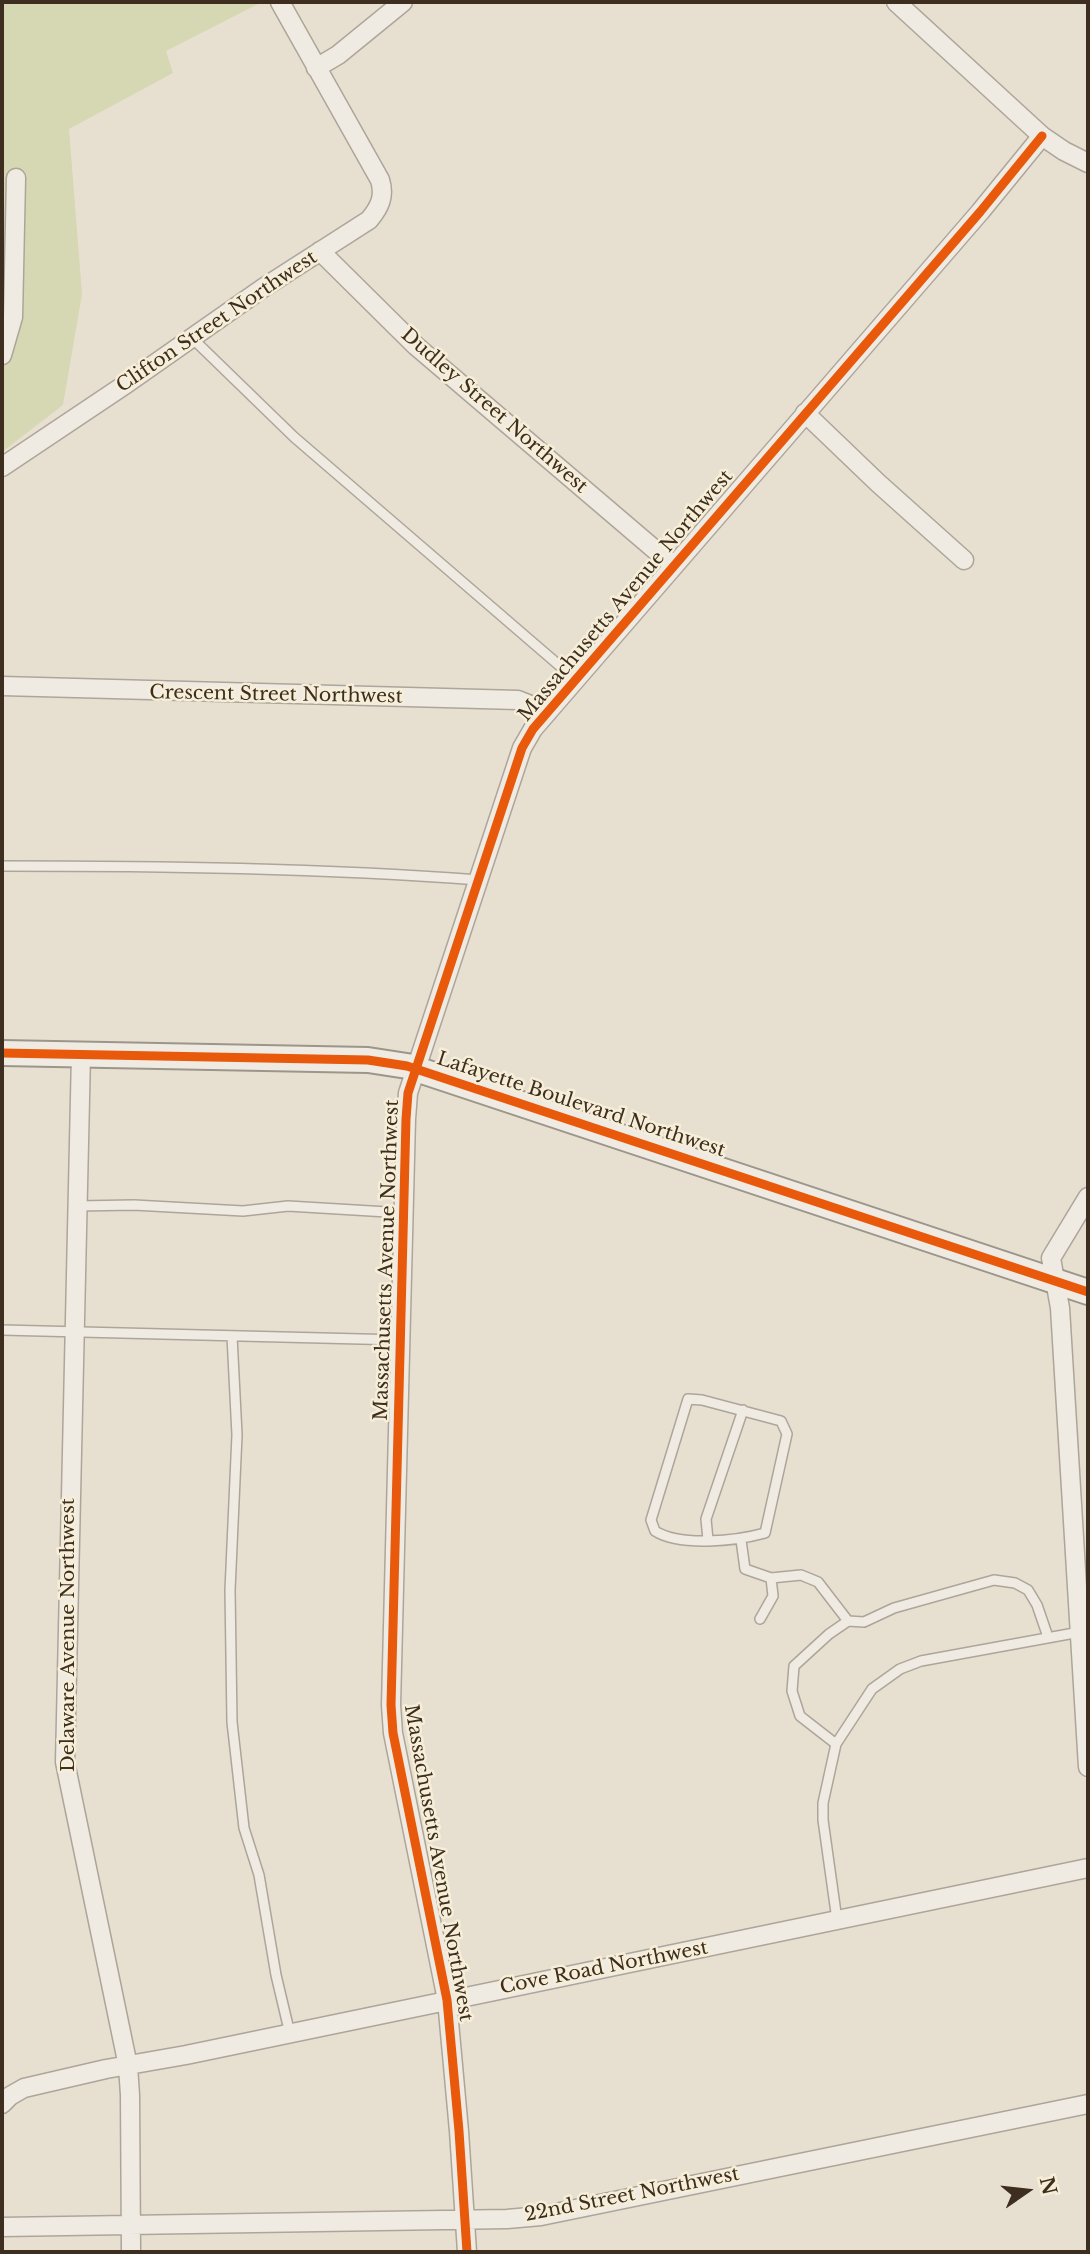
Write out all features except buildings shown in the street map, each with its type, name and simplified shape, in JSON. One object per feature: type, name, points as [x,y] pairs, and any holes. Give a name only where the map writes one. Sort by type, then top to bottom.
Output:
[{"type":"main road","name":"Lafayette Boulevard Northwest","points":[[2,1052],[368,1060],[415,1069],[1088,1292]]},
{"type":"street","name":"Clifton Street Northwest","points":[[2,467],[191,337],[369,220],[377,211],[382,201],[380,180],[280,2]]},
{"type":"street","points":[[316,68],[338,55],[403,2]]},
{"type":"street","points":[[895,2],[1042,135],[1064,151],[1088,163]]},
{"type":"street","name":"Massachusetts Avenue Northwest","points":[[467,2252],[447,2000],[393,1733],[391,1705],[408,1093],[523,748],[533,729],[980,212],[1042,135]]},
{"type":"street","points":[[2,355],[13,317],[16,178]]},
{"type":"street","name":"Dudley Street Northwest","points":[[320,251],[416,346],[674,566]]},
{"type":"street","points":[[805,413],[964,560]]},
{"type":"street","name":"Crescent Street Northwest","points":[[2,686],[518,700],[548,712]]},
{"type":"street","name":"Delaware Avenue Northwest","points":[[81,1054],[65,1762],[128,2066],[131,2252]]},
{"type":"street","points":[[1088,1197],[1051,1258],[1060,1308],[1088,1768]]},
{"type":"street","name":"Cove Road Northwest","points":[[2,2104],[24,2088],[1088,1868]]},
{"type":"street","name":"22nd Street Northwest","points":[[2,2227],[541,2216],[1088,2104]]},
{"type":"lane","points":[[191,337],[294,437],[575,679]]},
{"type":"lane","points":[[2,866],[396,874],[479,880]]},
{"type":"lane","points":[[77,1206],[134,1205],[243,1211],[288,1206],[404,1213]]},
{"type":"lane","points":[[2,1330],[401,1340]]},
{"type":"lane","points":[[232,1336],[237,1435],[230,1590],[232,1723],[244,1828],[259,1875],[276,1975],[290,2034]]},
{"type":"lane","points":[[688,1399],[743,1410],[781,1421],[787,1434],[765,1534],[741,1540],[667,1539],[655,1531],[651,1520],[688,1399]]},
{"type":"lane","points":[[708,1540],[706,1520],[743,1410]]},
{"type":"lane","points":[[741,1540],[745,1569],[771,1578],[801,1575],[818,1582],[848,1621]]},
{"type":"lane","points":[[760,1619],[773,1595],[771,1578]]},
{"type":"lane","points":[[836,1744],[800,1716],[792,1691],[794,1666],[828,1634],[848,1621],[864,1622],[894,1608],[994,1580],[1015,1583],[1028,1590],[1037,1605],[1048,1637]]},
{"type":"lane","points":[[837,1920],[823,1820],[823,1802],[836,1744],[872,1689],[900,1669],[920,1661],[1080,1632]]},
{"type":"green space","points":[[2,2],[262,2],[166,51],[173,73],[69,129],[82,294],[63,405],[2,452]]},
{"type":"cycle path","points":[[467,2252],[447,2000],[393,1733],[391,1705],[408,1093],[522,748],[533,729],[980,212],[1042,136]]},
{"type":"cycle path","points":[[2,1053],[368,1060],[407,1066],[1088,1292]]}]
